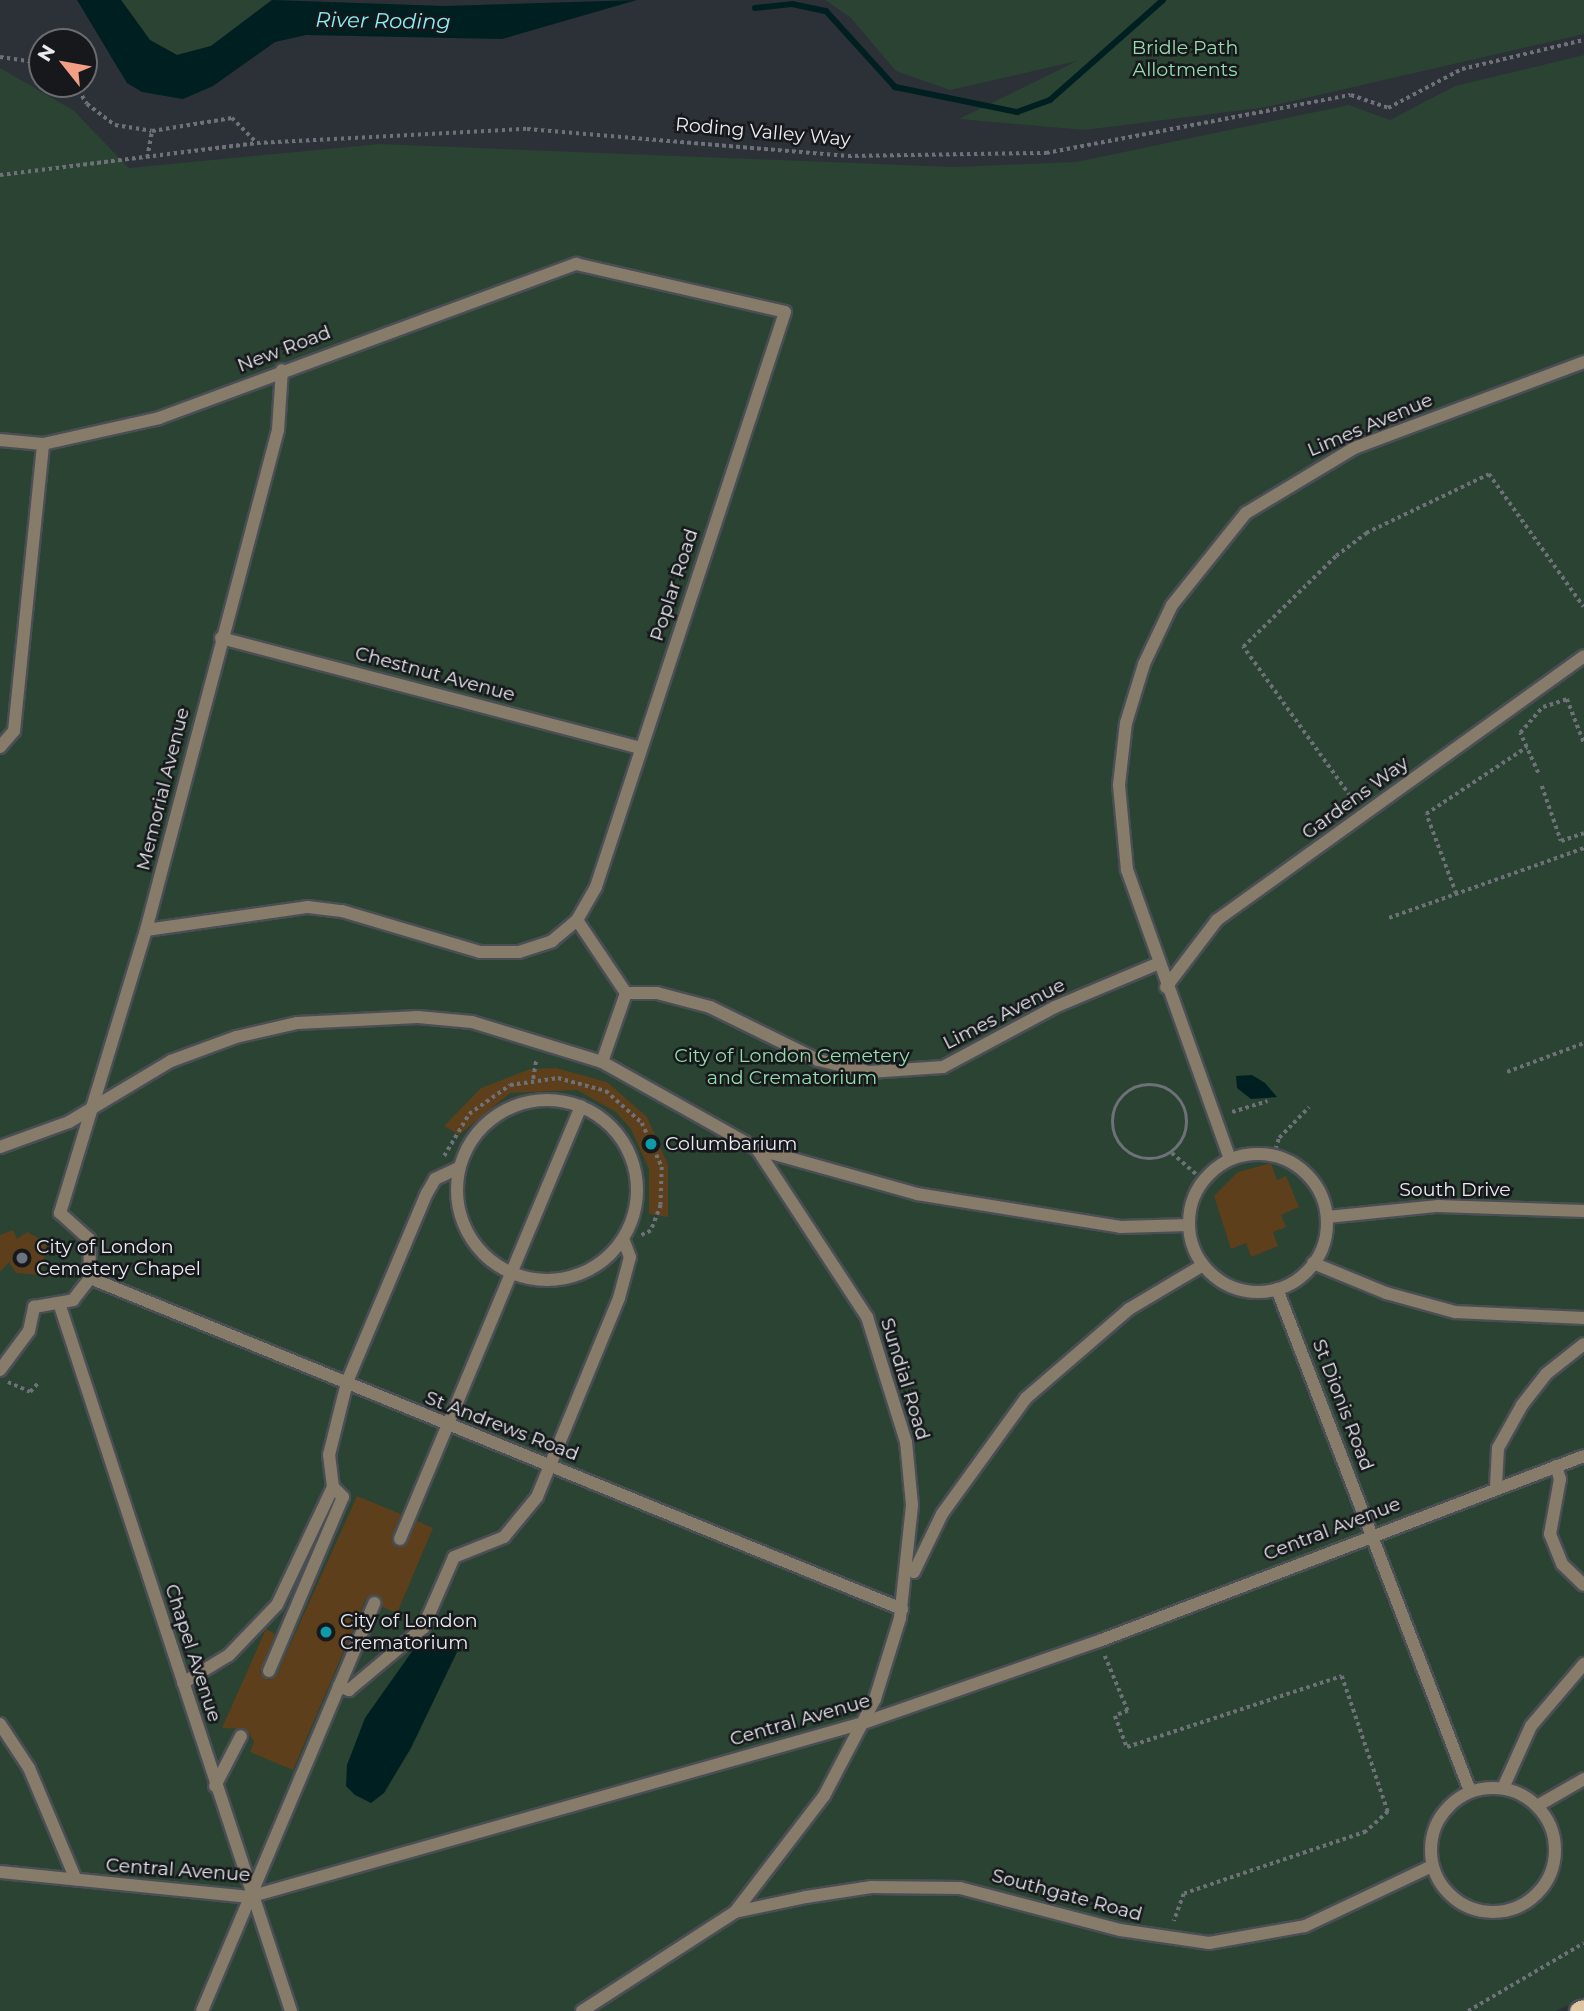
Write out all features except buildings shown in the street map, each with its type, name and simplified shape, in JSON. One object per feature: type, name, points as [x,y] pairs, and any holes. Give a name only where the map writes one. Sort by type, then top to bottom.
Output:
[{"type":"lane","name":"New Road","points":[[0,440],[43,444],[159,418],[282,370],[576,264]]},
{"type":"lane","name":"Poplar Road","points":[[146,930],[308,907],[342,911],[480,952],[519,953],[552,942],[577,920],[596,887],[639,748],[785,312],[576,264]]},
{"type":"lane","name":"Limes Avenue","points":[[626,993],[657,993],[710,1007],[818,1060],[869,1072],[943,1067],[1055,1007],[1161,975],[1127,870],[1119,785],[1126,723],[1144,664],[1179,595],[1246,513],[1308,471],[1584,362]]},
{"type":"lane","name":"Memorial Avenue","points":[[90,1278],[89,1239],[60,1213],[95,1107],[146,930],[278,430],[282,370]]},
{"type":"lane","points":[[0,747],[14,731],[43,444]]},
{"type":"lane","name":"Chestnut Avenue","points":[[222,638],[639,748]]},
{"type":"lane","name":"Gardens Way","points":[[1161,975],[1217,920],[1584,656]]},
{"type":"lane","points":[[577,920],[626,993],[602,1062]]},
{"type":"lane","points":[[1161,975],[1230,1159]]},
{"type":"lane","points":[[0,1147],[95,1107],[171,1061],[236,1037],[310,1022],[377,1016],[472,1022],[602,1062],[757,1149],[981,1207],[1120,1227],[1189,1225]]},
{"type":"lane","points":[[530,1101],[581,1106],[621,1139],[633,1163],[637,1189],[623,1239],[586,1272],[562,1280],[512,1275],[472,1242],[456,1194],[459,1168],[485,1124],[506,1110],[530,1101]]},
{"type":"lane","points":[[400,1539],[581,1106]]},
{"type":"lane","name":"Sundial Road","points":[[757,1149],[867,1317],[906,1442],[912,1505],[902,1609]]},
{"type":"lane","points":[[1273,1156],[1306,1173],[1327,1217],[1314,1263],[1278,1289],[1237,1289],[1203,1265],[1189,1225],[1204,1181],[1230,1159],[1273,1156]]},
{"type":"lane","points":[[183,1683],[229,1655],[277,1605],[333,1488],[329,1455],[347,1382],[427,1194],[435,1179],[459,1168]]},
{"type":"lane","name":"South Drive","points":[[1327,1217],[1438,1206],[1584,1211]]},
{"type":"lane","points":[[339,1686],[349,1690],[423,1628],[454,1557],[503,1537],[537,1497],[619,1298],[630,1257],[623,1239]]},
{"type":"lane","points":[[1314,1263],[1386,1293],[1455,1312],[1584,1318]]},
{"type":"lane","points":[[735,1912],[824,1796],[863,1723],[902,1609],[942,1514],[1026,1398],[1129,1309],[1203,1265]]},
{"type":"lane","points":[[0,1370],[29,1331],[34,1307],[60,1306],[90,1278]]},
{"type":"lane","name":"St Andrews Road","points":[[90,1278],[902,1609]]},
{"type":"lane","name":"St Dionis Road","points":[[1278,1289],[1471,1791]]},
{"type":"lane","name":"Chapel Avenue","points":[[60,1306],[183,1683],[249,1897],[291,2011]]},
{"type":"lane","points":[[1496,1486],[1498,1448],[1522,1405],[1546,1374],[1584,1344]]},
{"type":"lane","name":"Central Avenue","points":[[0,1872],[249,1897],[863,1723],[1099,1641],[1496,1486],[1584,1456]]},
{"type":"lane","points":[[1556,1466],[1560,1479],[1550,1534],[1562,1564],[1584,1585]]},
{"type":"lane","points":[[269,1671],[343,1497],[333,1488]]},
{"type":"lane","points":[[202,2011],[374,1603]]},
{"type":"lane","points":[[1503,1788],[1531,1726],[1584,1664]]},
{"type":"lane","points":[[0,1724],[29,1768],[76,1880]]},
{"type":"lane","points":[[215,1786],[241,1736]]},
{"type":"lane","points":[[1537,1806],[1584,1779]]},
{"type":"lane","points":[[1503,1788],[1537,1806],[1549,1821],[1555,1858],[1544,1885],[1523,1904],[1506,1911],[1468,1908],[1452,1898],[1432,1866],[1433,1829],[1448,1806],[1471,1791],[1503,1788]]},
{"type":"lane","name":"Southgate Road","points":[[582,2011],[735,1912],[871,1887],[960,1888],[1167,1940],[1209,1942],[1305,1926],[1432,1866]]},
{"type":"path","name":"Roding Valley Way","points":[[0,176],[257,143],[527,129],[848,156],[1046,153],[1351,95],[1388,108],[1462,69],[1584,40]]},
{"type":"path","points":[[0,57],[28,61]]},
{"type":"path","points":[[83,98],[87,104],[115,125],[152,131],[232,118],[257,143]]},
{"type":"path","points":[[147,158],[152,131]]},
{"type":"path","points":[[1364,815],[1243,647],[1336,556],[1366,533],[1489,474],[1584,607]]},
{"type":"path","points":[[1538,773],[1520,733],[1544,707],[1567,699],[1584,743]]},
{"type":"path","points":[[1457,894],[1426,814],[1527,747]]},
{"type":"path","points":[[1542,786],[1561,841],[1584,833]]},
{"type":"path","points":[[1389,918],[1584,848]]},
{"type":"path","points":[[1507,1072],[1584,1043]]},
{"type":"path","points":[[533,1080],[534,1069]]},
{"type":"path","points":[[1157,1086],[1184,1108],[1186,1133],[1172,1153],[1149,1160],[1118,1142],[1113,1119],[1132,1090],[1157,1086]]},
{"type":"path","points":[[1217,1124],[1246,1103],[1267,1101]]},
{"type":"path","points":[[632,1112],[637,1106]]},
{"type":"path","points":[[1273,1156],[1279,1138],[1310,1107]]},
{"type":"path","points":[[445,1147],[461,1123]]},
{"type":"path","points":[[1172,1153],[1204,1181]]},
{"type":"path","points":[[651,1231],[660,1205]]},
{"type":"path","points":[[0,1379],[30,1392],[39,1382]]},
{"type":"path","points":[[1099,1641],[1128,1711],[1115,1716],[1127,1747],[1342,1676],[1388,1812],[1366,1832],[1184,1894],[1167,1940]]},
{"type":"path","points":[[1468,2011],[1584,1943]]},
{"type":"green space","points":[[121,0],[272,0],[211,46],[177,55],[150,40]]},
{"type":"green space","name":"Bridle Path Allotments","points":[[825,0],[1584,0],[1584,34],[1267,107],[1085,130],[959,119],[1077,61],[950,90],[896,71],[850,17]]},
{"type":"green space","name":"City of London Cemetery and Crematorium","points":[[1584,55],[1584,1998],[1556,2011],[0,2011],[0,68],[28,84],[28,98],[52,98],[73,110],[129,168],[380,144],[953,167],[1076,162],[1349,105],[1390,120],[1455,86]]},
{"type":"water","name":"River Roding","points":[[77,0],[121,0],[150,40],[177,55],[211,46],[272,0],[444,6],[637,0],[502,39],[306,35],[275,42],[213,86],[183,99],[142,92],[127,83],[98,35],[98,28],[94,28]]},
{"type":"water","points":[[1252,1075],[1265,1083],[1277,1097],[1251,1099],[1237,1088],[1236,1076]]},
{"type":"water","points":[[441,1637],[457,1652],[411,1748],[384,1793],[371,1803],[355,1795],[346,1786],[347,1765],[365,1718],[418,1643]]},
{"type":"waterway","points":[[755,8],[792,4],[826,11],[895,87],[1017,112],[1050,100],[1163,0]]},
{"type":"place","name":"Columbarium","points":[[651,1144]]},
{"type":"place","name":"City of London Cemetery Chapel","points":[[22,1258]]},
{"type":"place","name":"City of London Crematorium","points":[[326,1632]]}]
